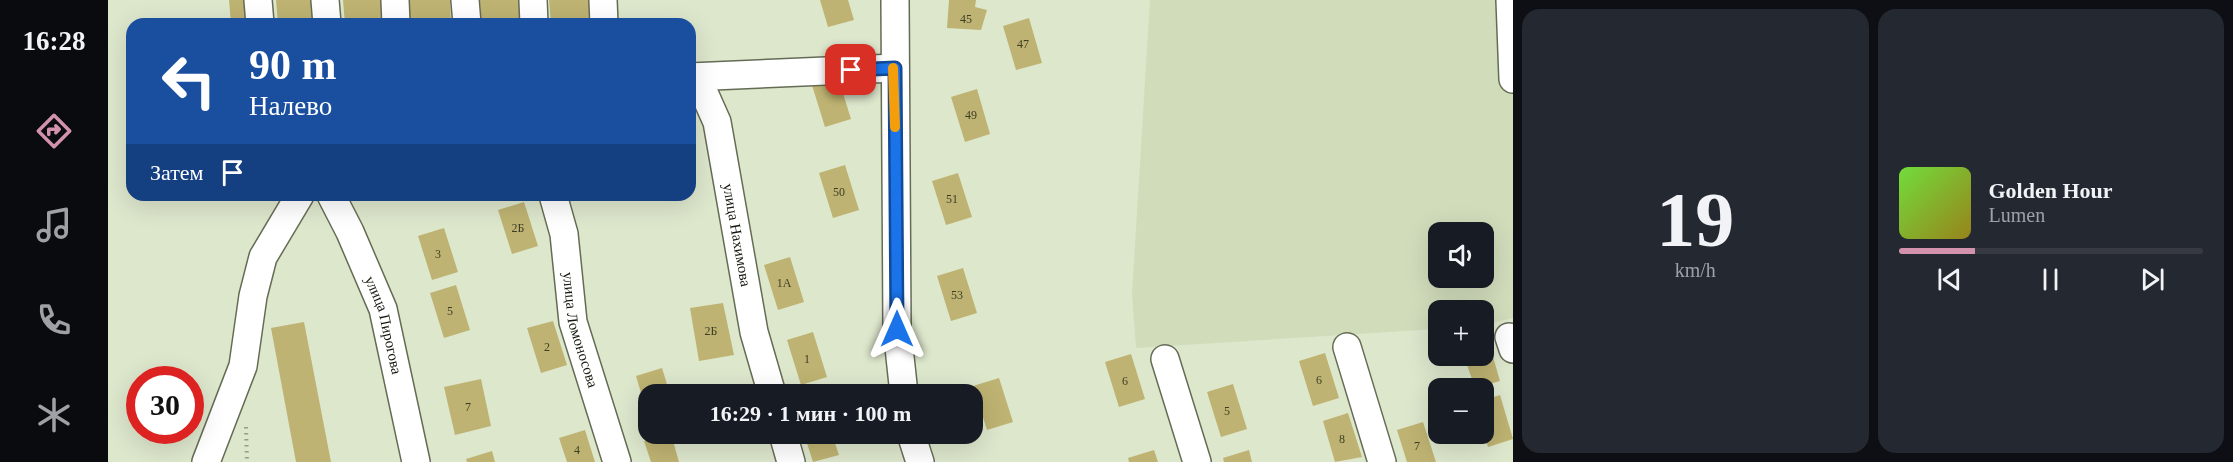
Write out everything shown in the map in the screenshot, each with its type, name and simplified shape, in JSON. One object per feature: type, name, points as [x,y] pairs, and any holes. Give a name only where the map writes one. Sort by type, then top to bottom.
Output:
[{"type":"street","points":[[258,0],[260,18]]},
{"type":"street","points":[[325,0],[326,18]]},
{"type":"street","points":[[395,0],[396,18]]},
{"type":"street","points":[[465,0],[466,18]]},
{"type":"street","points":[[533,0],[534,18]]},
{"type":"street","points":[[603,0],[604,18]]},
{"type":"street","points":[[895,0],[897,329],[903,384]]},
{"type":"street","points":[[1510,0],[1513,79]]},
{"type":"street","points":[[696,77],[895,68]]},
{"type":"street","name":"улица Нахимова","points":[[696,81],[717,122],[754,332],[769,384]]},
{"type":"street","points":[[206,462],[243,366],[253,296],[264,257],[297,201]]},
{"type":"street","name":"улица Пирогова","points":[[334,201],[351,232],[382,309],[416,462]]},
{"type":"street","name":"улица Ломоносова","points":[[555,201],[564,234],[573,322],[617,462]]},
{"type":"street","points":[[1347,347],[1382,462]]},
{"type":"street","points":[[1165,359],[1197,462]]},
{"type":"street","points":[[786,444],[791,462]]},
{"type":"street","points":[[915,444],[921,462]]},
{"type":"shaded area","points":[[1150,0],[1513,0],[1513,318],[1494,323],[1494,300],[1428,300],[1428,330],[1136,348],[1132,294]]},
{"type":"building","points":[[229,0],[250,0],[252,18],[230,18]]},
{"type":"building","points":[[276,0],[318,0],[320,18],[278,18]]},
{"type":"building","points":[[343,0],[381,0],[382,18],[344,18]]},
{"type":"building","points":[[409,0],[450,0],[451,18],[410,18]]},
{"type":"building","points":[[480,0],[522,0],[523,18],[481,18]]},
{"type":"building","points":[[549,0],[591,0],[592,18],[550,18]]},
{"type":"building","points":[[820,0],[848,0],[854,20],[828,27]]},
{"type":"building","points":[[949,0],[976,0],[975,7],[987,10],[981,30],[947,28]]},
{"type":"building","points":[[1029,18],[1042,63],[1016,70],[1003,26]]},
{"type":"building","points":[[837,74],[851,119],[825,127],[811,82]]},
{"type":"building","points":[[977,89],[990,134],[965,142],[951,97]]},
{"type":"building","points":[[845,165],[859,210],[833,218],[819,173]]},
{"type":"building","points":[[958,173],[972,217],[946,225],[932,181]]},
{"type":"building","points":[[524,202],[538,246],[512,254],[498,210]]},
{"type":"building","points":[[444,228],[458,272],[432,280],[418,236]]},
{"type":"building","points":[[790,257],[804,302],[778,310],[764,265]]},
{"type":"building","points":[[963,268],[977,313],[951,321],[937,276]]},
{"type":"building","points":[[456,285],[470,330],[444,338],[430,293]]},
{"type":"building","points":[[723,303],[734,355],[699,361],[690,308]]},
{"type":"building","points":[[553,321],[567,365],[541,373],[527,328]]},
{"type":"building","points":[[304,322],[331,462],[296,462],[271,328]]},
{"type":"building","points":[[813,332],[827,377],[801,384],[787,340]]},
{"type":"building","points":[[1325,353],[1339,398],[1313,406],[1299,361]]},
{"type":"building","points":[[1131,354],[1145,399],[1119,407],[1105,362]]},
{"type":"building","points":[[1494,360],[1500,381],[1494,383],[1494,378],[1472,378],[1467,366],[1494,366]]},
{"type":"building","points":[[662,368],[667,384],[638,384],[636,376]]},
{"type":"building","points":[[999,378],[1013,422],[987,430],[983,417],[983,384],[980,384]]},
{"type":"building","points":[[481,379],[491,426],[455,435],[444,387]]},
{"type":"building","points":[[1233,384],[1247,429],[1221,437],[1207,392]]},
{"type":"building","points":[[1500,395],[1513,439],[1488,447],[1487,444],[1494,444],[1494,397]]},
{"type":"building","points":[[1348,413],[1362,457],[1335,462],[1323,421]]},
{"type":"building","points":[[1423,422],[1428,444],[1430,444],[1436,462],[1407,462],[1397,430]]},
{"type":"building","points":[[585,430],[595,462],[567,462],[559,438]]},
{"type":"building","points":[[645,444],[674,444],[679,462],[651,462]]},
{"type":"building","points":[[807,444],[835,444],[839,455],[813,462]]},
{"type":"building","points":[[1154,450],[1158,462],[1129,462],[1128,458]]},
{"type":"building","points":[[1249,450],[1252,462],[1224,462],[1223,458]]},
{"type":"building","points":[[492,451],[495,462],[467,462],[466,459]]},
{"type":"slow traffic","points":[[893,68],[895,68],[895,127]]},
{"type":"route","points":[[851,70],[895,68],[897,329]]}]
